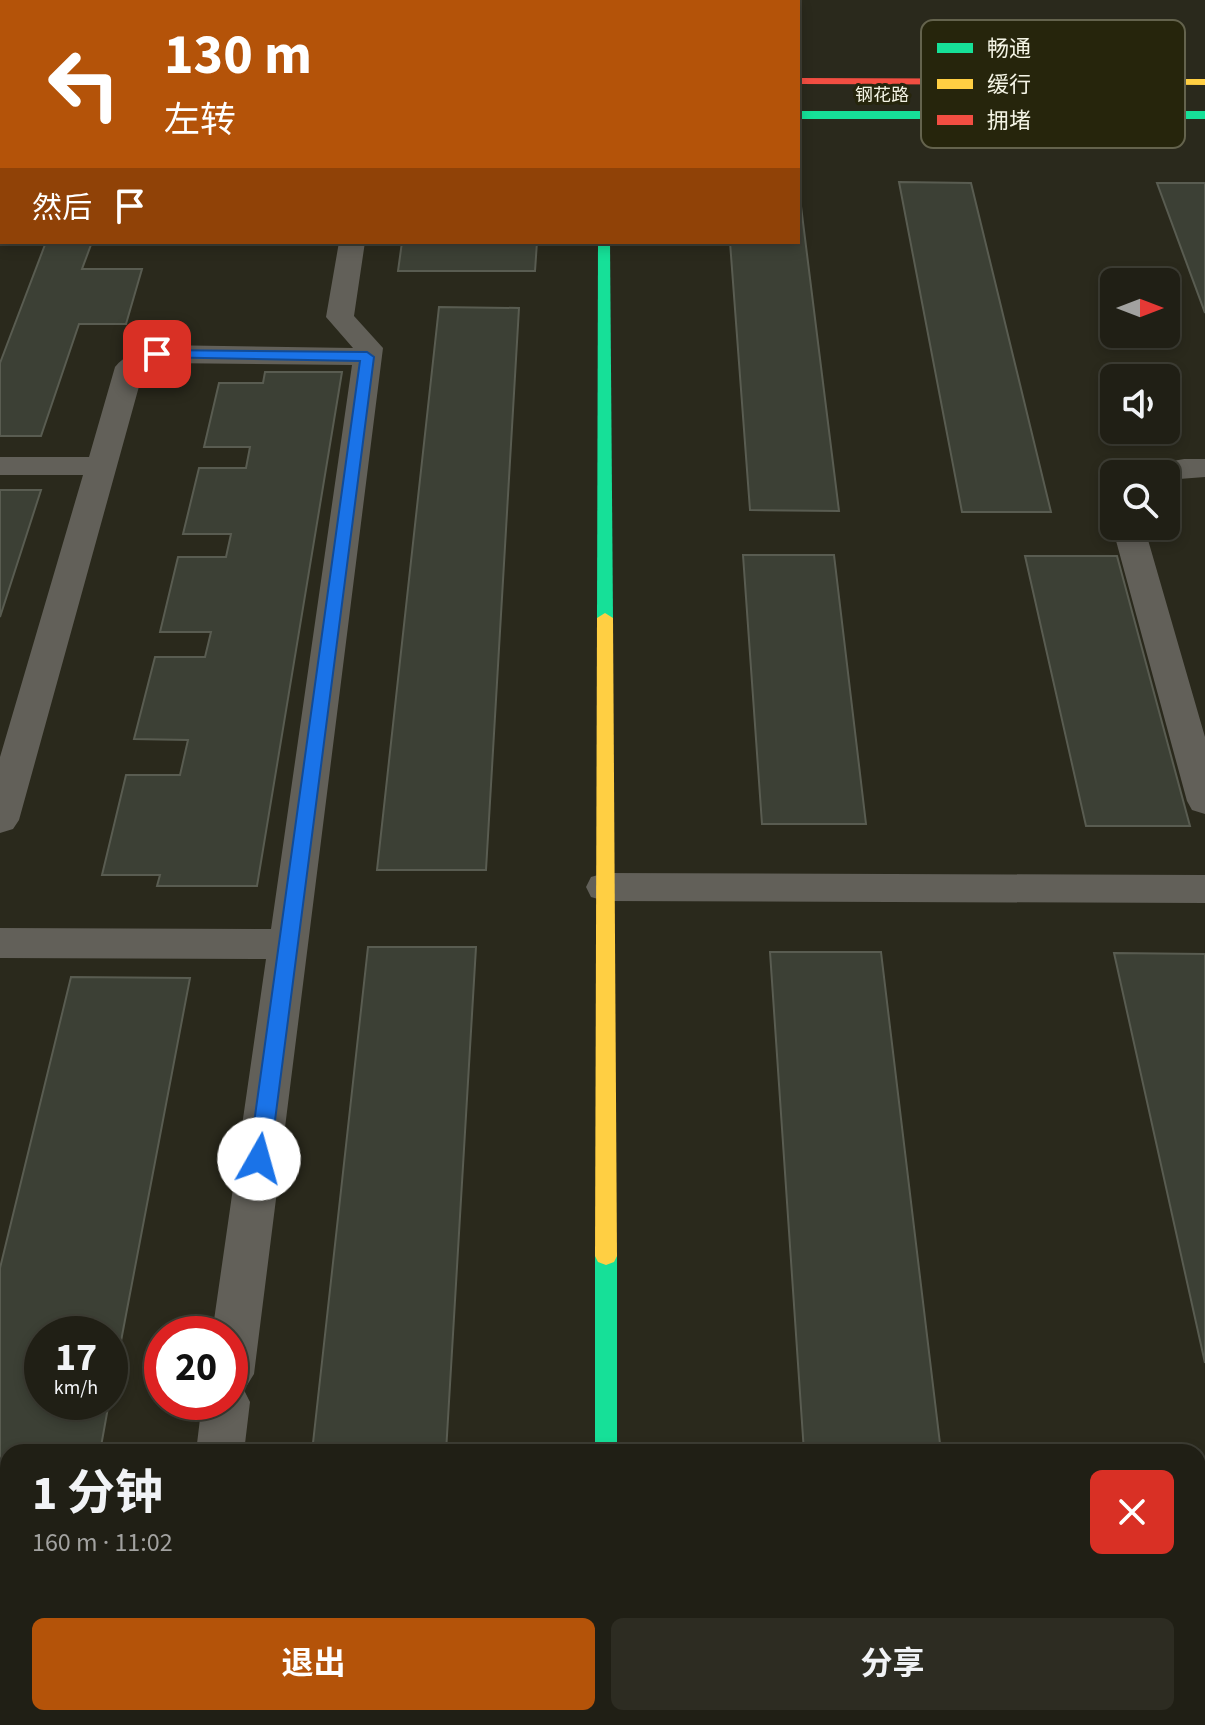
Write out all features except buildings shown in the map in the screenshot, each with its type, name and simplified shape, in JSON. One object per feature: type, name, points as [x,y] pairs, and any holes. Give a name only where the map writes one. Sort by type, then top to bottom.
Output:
[{"type":"street","name":"钢花路","points":[[800,81],[921,81]]},
{"type":"street","name":"钢花路","points":[[1185,82],[1205,82]]},
{"type":"street","name":"钢花路","points":[[800,115],[921,115]]},
{"type":"street","points":[[604,244],[606,1444]]},
{"type":"lane","points":[[238,1316],[369,348],[340,317],[352,244]]},
{"type":"lane","points":[[0,820],[130,367],[157,354],[367,357]]},
{"type":"lane","points":[[0,466],[101,466]]},
{"type":"lane","points":[[1180,469],[1205,468]]},
{"type":"lane","points":[[1132,540],[1205,801]]},
{"type":"lane","points":[[605,887],[1205,889]]},
{"type":"lane","points":[[0,943],[288,944]]},
{"type":"lane","points":[[221,1444],[224,1420]]},
{"type":"traffic: fast","points":[[800,115],[921,115]]},
{"type":"traffic: fast","points":[[1185,115],[1205,115]]},
{"type":"traffic: fast","points":[[604,244],[605,618]]},
{"type":"traffic: fast","points":[[606,1256],[606,1444]]},
{"type":"traffic: slow","points":[[1185,82],[1205,82]]},
{"type":"traffic: slow","points":[[605,618],[606,1256]]},
{"type":"traffic: jam","points":[[800,81],[921,81]]},
{"type":"route","points":[[157,354],[367,357],[259,1159]]}]
